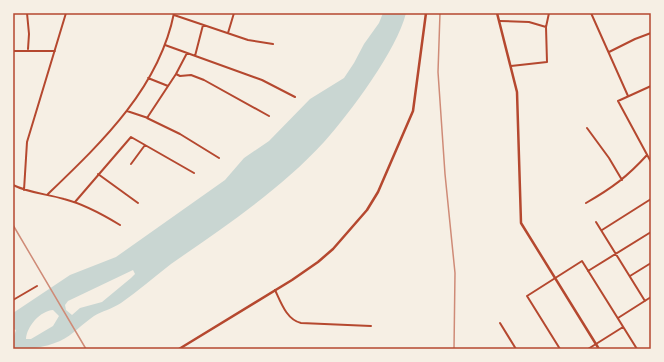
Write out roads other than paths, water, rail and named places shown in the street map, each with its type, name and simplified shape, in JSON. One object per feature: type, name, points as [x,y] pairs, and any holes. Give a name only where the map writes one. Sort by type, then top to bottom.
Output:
[{"type":"street","points":[[27,13],[30,34],[28,49]]},
{"type":"street","points":[[24,190],[27,142],[66,13]]},
{"type":"street","points":[[228,33],[234,13]]},
{"type":"street","points":[[181,348],[318,262],[333,249],[367,210],[378,192],[413,111],[426,13]]},
{"type":"street","points":[[498,13],[516,92],[520,217],[525,231],[599,349]]},
{"type":"street","points":[[511,66],[547,62],[546,27],[549,13]]},
{"type":"street","points":[[591,13],[628,96]]},
{"type":"street","points":[[47,195],[90,154],[127,111],[161,57],[174,14],[248,40],[273,44]]},
{"type":"street","points":[[500,21],[529,22],[546,27]]},
{"type":"street","points":[[195,56],[203,25]]},
{"type":"street","points":[[609,52],[651,33]]},
{"type":"street","points":[[165,45],[262,80],[295,97]]},
{"type":"street","points":[[13,51],[28,49],[55,51]]},
{"type":"street","points":[[149,119],[147,118],[176,74],[187,53]]},
{"type":"street","points":[[176,74],[180,76],[191,75],[204,80],[269,116]]},
{"type":"street","points":[[148,78],[168,86]]},
{"type":"street","points":[[651,86],[618,101],[651,162]]},
{"type":"street","points":[[127,111],[149,119],[180,134],[219,158]]},
{"type":"street","points":[[587,128],[609,158],[622,180]]},
{"type":"street","points":[[75,202],[131,137],[194,173]]},
{"type":"street","points":[[131,164],[145,145]]},
{"type":"street","points":[[586,203],[622,180],[647,155]]},
{"type":"street","points":[[98,174],[138,203]]},
{"type":"street","points":[[13,185],[24,190],[87,206],[120,225]]},
{"type":"street","points":[[602,230],[651,199]]},
{"type":"street","points":[[596,222],[645,301]]},
{"type":"street","points":[[588,271],[651,232]]},
{"type":"street","points":[[560,349],[527,296],[582,261],[637,349]]},
{"type":"street","points":[[630,276],[651,263]]},
{"type":"street","points":[[13,300],[37,286]]},
{"type":"street","points":[[275,290],[288,314],[294,321],[306,324],[371,326]]},
{"type":"street","points":[[618,318],[651,297]]},
{"type":"street","points":[[500,323],[516,349]]},
{"type":"street","points":[[588,349],[623,327]]},
{"type":"railway","points":[[440,13],[438,72],[445,174],[455,273],[454,349]]},
{"type":"railway","points":[[13,225],[86,349]]}]
